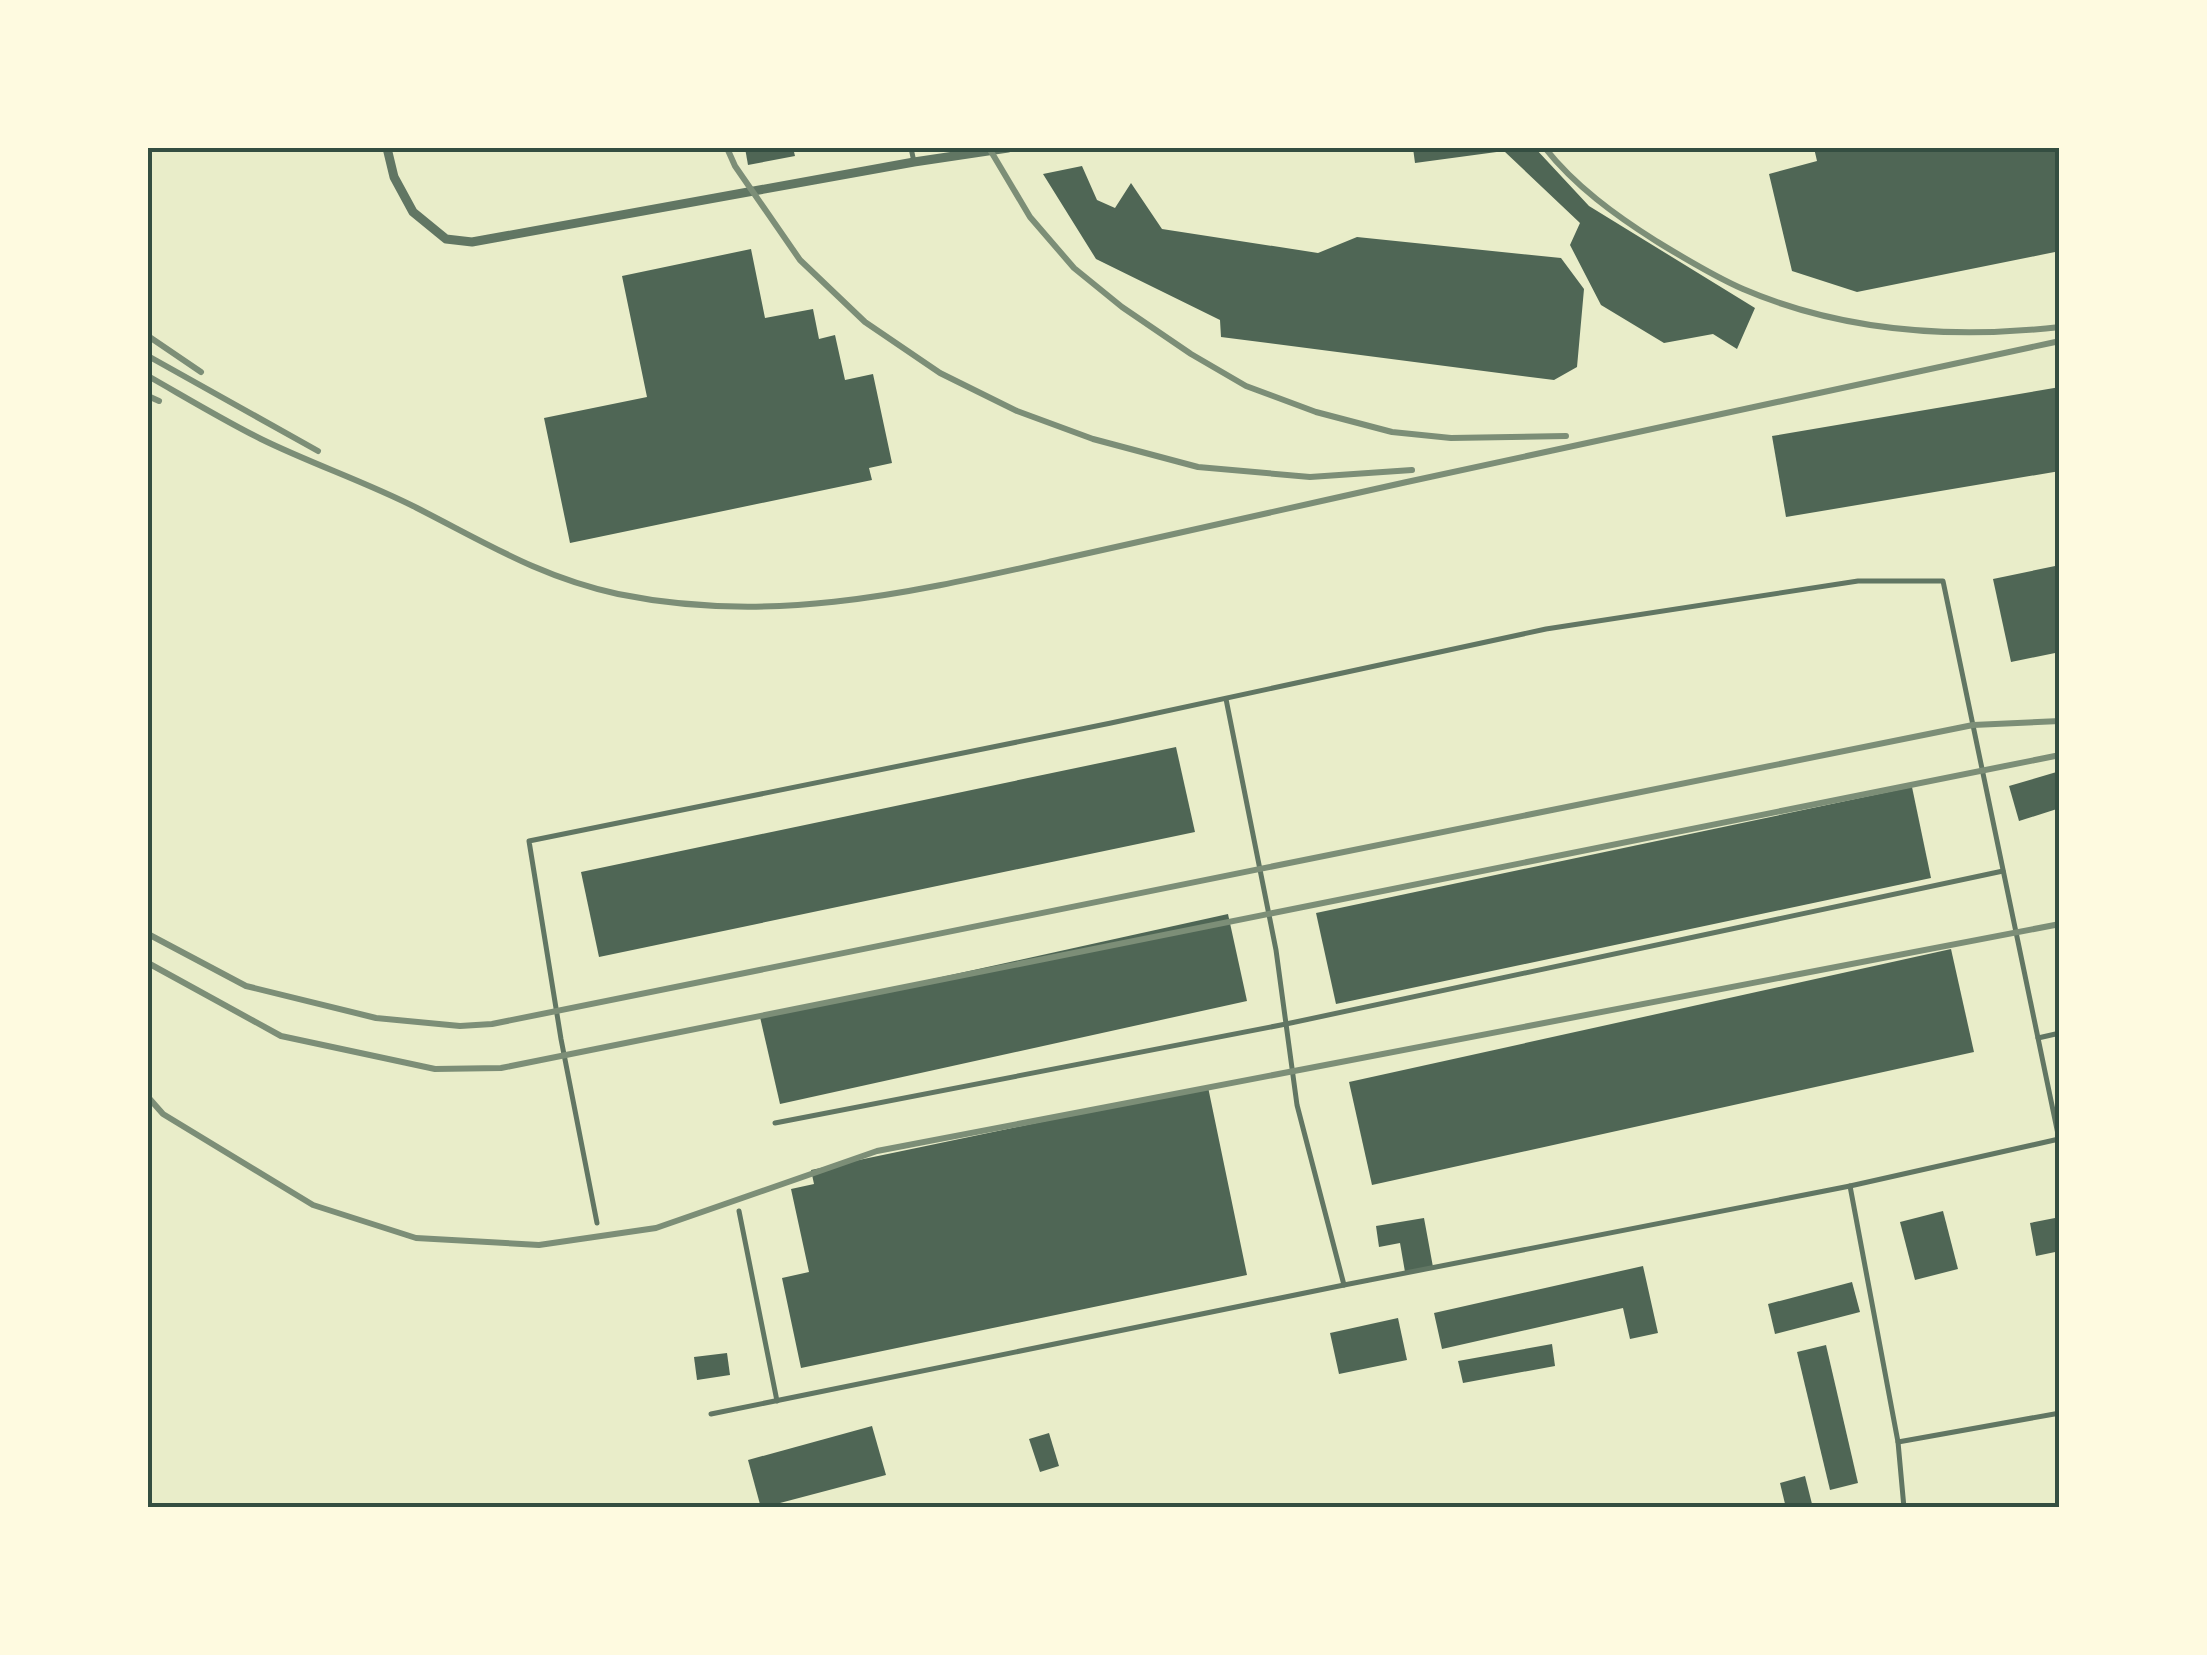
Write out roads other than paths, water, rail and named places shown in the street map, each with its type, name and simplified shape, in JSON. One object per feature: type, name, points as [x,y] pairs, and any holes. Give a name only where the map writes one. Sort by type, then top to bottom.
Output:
[{"type":"street","points":[[387,148],[394,177],[413,212],[446,239],[472,242],[1008,148]]},
{"type":"lane","points":[[911,148],[914,162]]},
{"type":"lane","points":[[597,1223],[561,1038],[529,841],[1226,699],[1546,629],[1858,580],[1942,580],[2059,1139],[1850,1186],[712,1414]]},
{"type":"lane","points":[[1226,699],[1276,950],[1297,1105],[1344,1285]]},
{"type":"lane","points":[[775,1124],[1286,1024],[2003,871]]},
{"type":"lane","points":[[2038,1038],[2060,1033]]},
{"type":"lane","points":[[1850,1186],[1898,1442],[1904,1508]]},
{"type":"lane","points":[[739,1211],[777,1401]]},
{"type":"lane","points":[[1898,1442],[2060,1413]]},
{"type":"railway","points":[[727,148],[735,166],[800,260],[865,322],[940,373],[1017,411],[1093,439],[1198,467],[1310,477],[1412,470]]},
{"type":"railway","points":[[989,148],[1030,217],[1074,268],[1122,307],[1246,386],[1316,412],[1392,432],[1451,438],[1566,436]]},
{"type":"railway","points":[[1545,148],[1582,187],[1641,231],[1721,278],[1781,303],[1820,315],[1899,329],[1979,332],[2060,327]]},
{"type":"railway","points":[[148,336],[201,372]]},
{"type":"railway","points":[[148,376],[261,439],[563,578],[618,594],[729,607],[837,602],[944,584],[2060,341]]},
{"type":"railway","points":[[148,356],[318,451]]},
{"type":"railway","points":[[148,396],[159,401]]},
{"type":"railway","points":[[148,934],[246,986],[376,1018],[460,1026],[492,1024],[1973,725],[2060,721]]},
{"type":"railway","points":[[148,963],[281,1036],[435,1069],[501,1068],[2060,755]]},
{"type":"railway","points":[[148,1097],[163,1114],[313,1205],[416,1238],[539,1245],[656,1228],[877,1151],[2060,924]]}]
